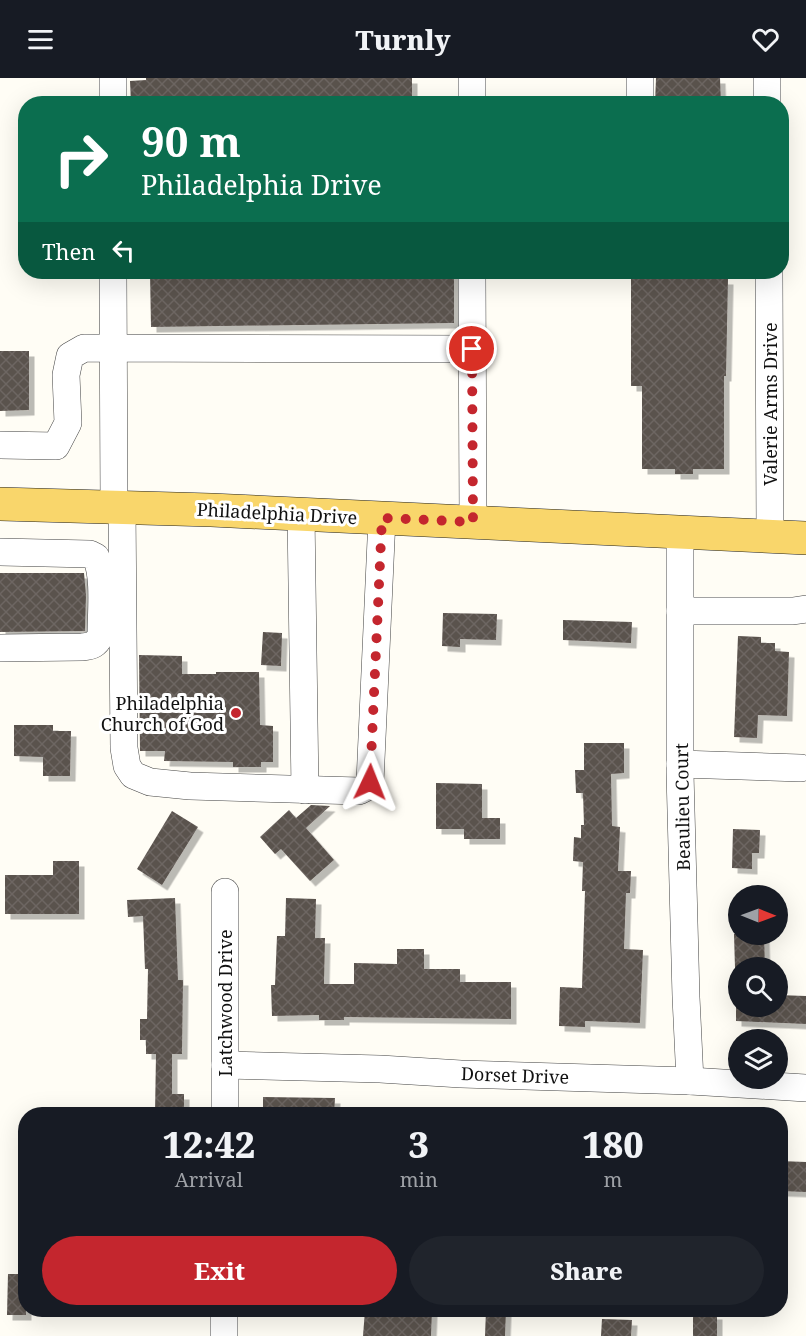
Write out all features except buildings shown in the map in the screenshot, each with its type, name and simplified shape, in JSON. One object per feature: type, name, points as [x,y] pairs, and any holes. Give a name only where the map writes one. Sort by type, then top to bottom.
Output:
[{"type":"main road","name":"Philadelphia Drive","points":[[0,504],[301,514],[806,538]]},
{"type":"street","points":[[113,78],[113,96]]},
{"type":"street","points":[[472,78],[472,96]]},
{"type":"street","points":[[767,78],[767,96]]},
{"type":"street","points":[[113,279],[124,748],[128,766],[133,775],[150,782],[190,786],[359,791],[365,788],[370,782],[382,518]]},
{"type":"street","points":[[472,279],[473,522]]},
{"type":"street","name":"Valerie Arms Drive","points":[[770,279],[770,536]]},
{"type":"street","points":[[0,446],[56,446],[68,423],[66,375],[70,356],[84,348],[472,349]]},
{"type":"street","points":[[301,514],[305,790]]},
{"type":"street","name":"Beaulieu Court","points":[[680,532],[680,764],[690,1081]]},
{"type":"street","points":[[0,552],[90,554],[96,557],[101,574],[101,635],[98,642],[91,646],[0,648]]},
{"type":"street","points":[[680,611],[806,609]]},
{"type":"street","points":[[680,764],[801,768]]},
{"type":"street","name":"Latchwood Drive","points":[[225,892],[225,1107]]},
{"type":"street","name":"Dorset Drive","points":[[225,1065],[690,1081],[806,1088]]},
{"type":"street","points":[[224,1336],[225,1317]]},
{"type":"place","name":"Philadelphia Church of God","points":[[236,713]]},
{"type":"route","points":[[370,782],[382,518],[473,522],[472,349]]}]
